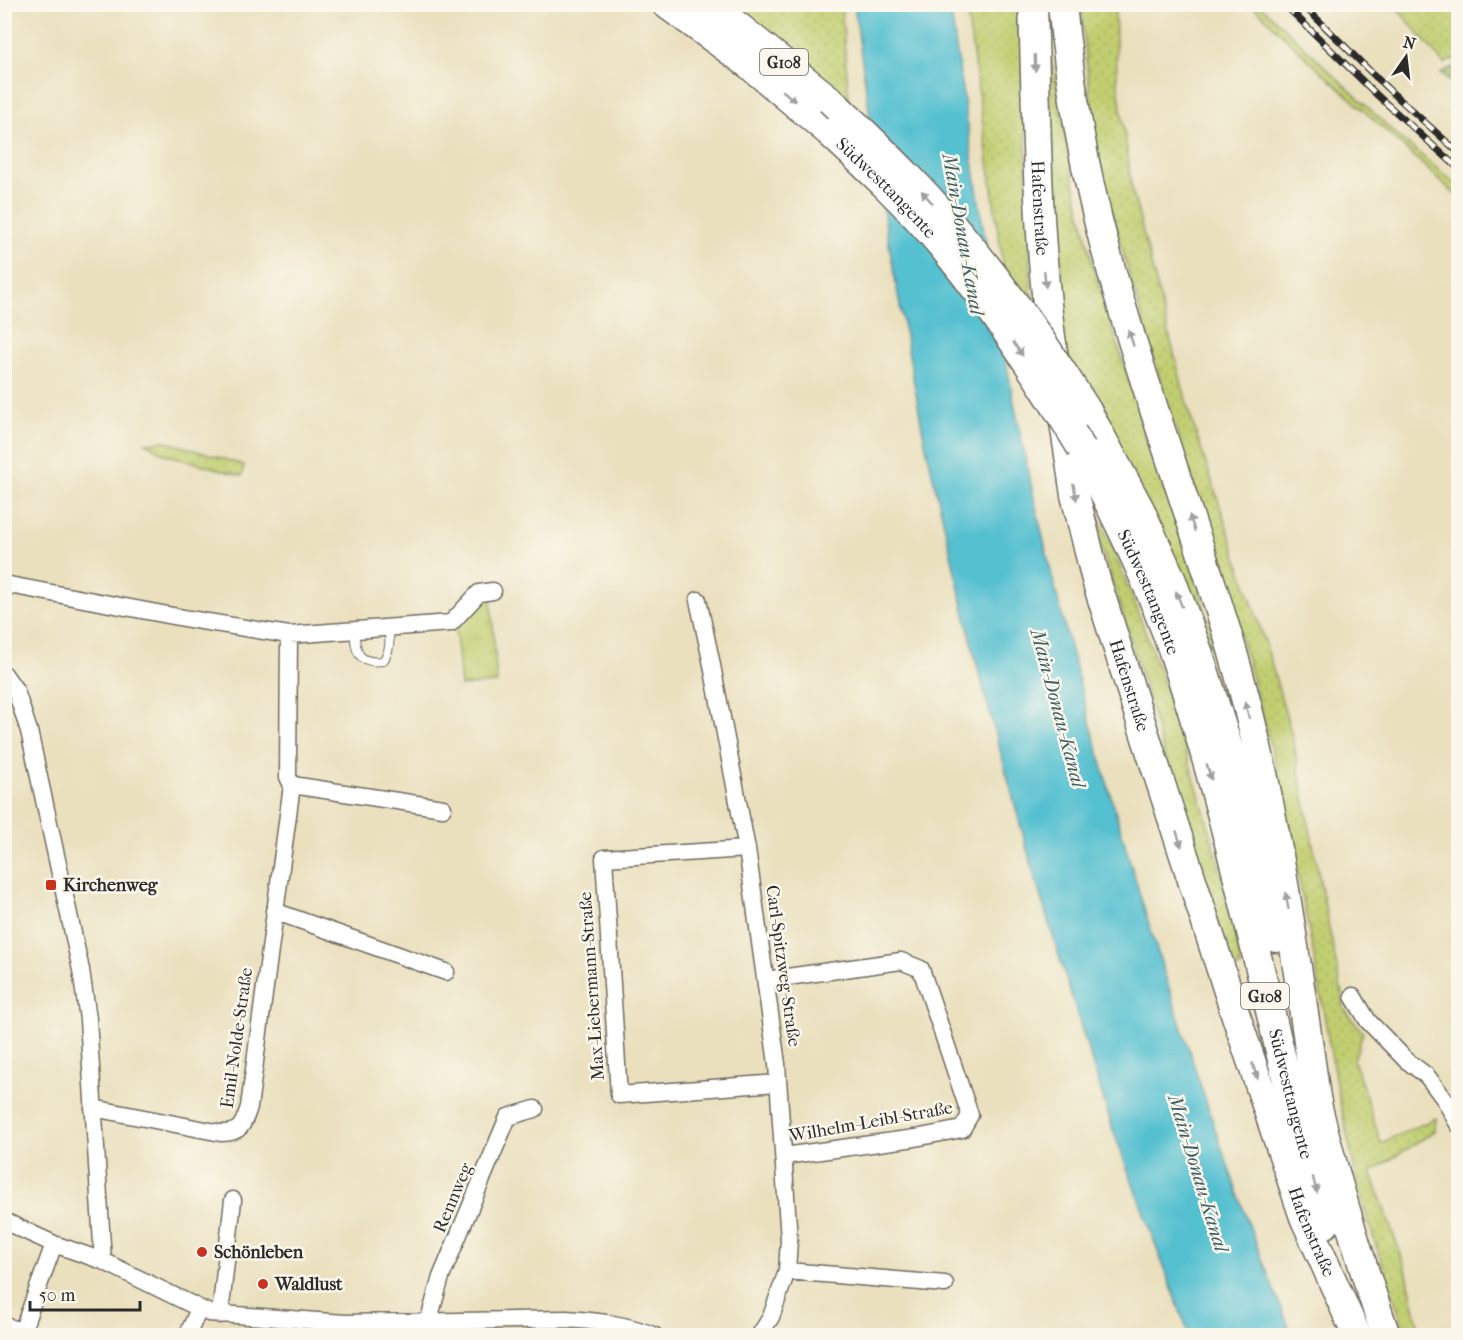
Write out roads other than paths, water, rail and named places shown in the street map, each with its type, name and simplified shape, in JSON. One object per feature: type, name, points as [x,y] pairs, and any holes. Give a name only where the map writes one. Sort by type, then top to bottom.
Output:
[{"type":"highway","name":"Südwesttangente","points":[[666,4],[789,96],[893,193],[942,246],[1019,350],[1082,449],[1187,655],[1240,784],[1317,1104],[1367,1279],[1386,1335]]},
{"type":"highway","name":"Südwesttangente","points":[[710,4],[838,108],[909,177],[956,231],[1000,286],[1065,375],[1088,412],[1140,509],[1171,578],[1267,1004],[1357,1335]]},
{"type":"highway","name":"Hafenstraße","points":[[1033,4],[1042,244],[1048,322],[1075,495],[1096,580],[1240,1027],[1304,1217],[1357,1335]]},
{"type":"highway","points":[[1062,4],[1068,66],[1083,149],[1105,247],[1126,324],[1232,648],[1266,786],[1292,931],[1317,1104]]},
{"type":"street","points":[[4,584],[177,617],[289,635],[451,623],[479,592],[493,591]]},
{"type":"street","name":"Carl-Spitzweg-Straße","points":[[697,597],[747,849],[778,1083],[789,1240],[787,1271],[771,1317],[759,1335]]},
{"type":"street","name":"Emil-Nolde-Straße","points":[[93,1108],[221,1132],[232,1132],[238,1129],[249,1107],[292,785],[288,777],[289,635]]},
{"type":"street","points":[[4,674],[16,691],[29,731],[81,970],[88,1019],[103,1261]]},
{"type":"street","points":[[292,785],[443,808]]},
{"type":"street","name":"Max-Liebermann-Straße","points":[[747,849],[604,858],[619,1095],[778,1083]]},
{"type":"street","points":[[274,911],[446,972]]},
{"type":"street","name":"Wilhelm-Leibl-Straße","points":[[766,980],[901,961],[921,969],[970,1115],[962,1129],[915,1138],[784,1156]]},
{"type":"street","points":[[1353,996],[1368,1021],[1406,1060],[1427,1076],[1445,1100],[1458,1124]]},
{"type":"street","name":"Rennweg","points":[[428,1323],[441,1277],[508,1117],[535,1109]]},
{"type":"street","points":[[220,1315],[233,1200]]},
{"type":"street","points":[[4,1221],[54,1244],[103,1261],[199,1309],[220,1315],[345,1323],[566,1319],[598,1321],[639,1329],[655,1335]]},
{"type":"street","points":[[4,1325],[22,1332],[54,1244]]},
{"type":"street","points":[[787,1271],[945,1284]]},
{"type":"street","points":[[187,1335],[199,1309]]},
{"type":"lane","points":[[354,630],[357,652],[363,659],[372,662],[383,661],[387,656],[390,647],[388,627]]},
{"type":"water","name":"Main-Donau-Kanal","points":[[854,5],[950,5],[1001,333],[1022,442],[1066,634],[1119,824],[1172,999],[1237,1192],[1292,1335],[1189,1335],[1112,1127],[1034,875],[975,658],[924,438],[885,223]]},
{"type":"railway","points":[[1284,4],[1378,96],[1458,168]]},
{"type":"railway","points":[[1302,4],[1387,88],[1458,152]]},
{"type":"place","name":"Kirchenweg","points":[[51,885]]},
{"type":"place","name":"Schönleben","points":[[202,1252]]},
{"type":"place","name":"Waldlust","points":[[263,1284]]}]
